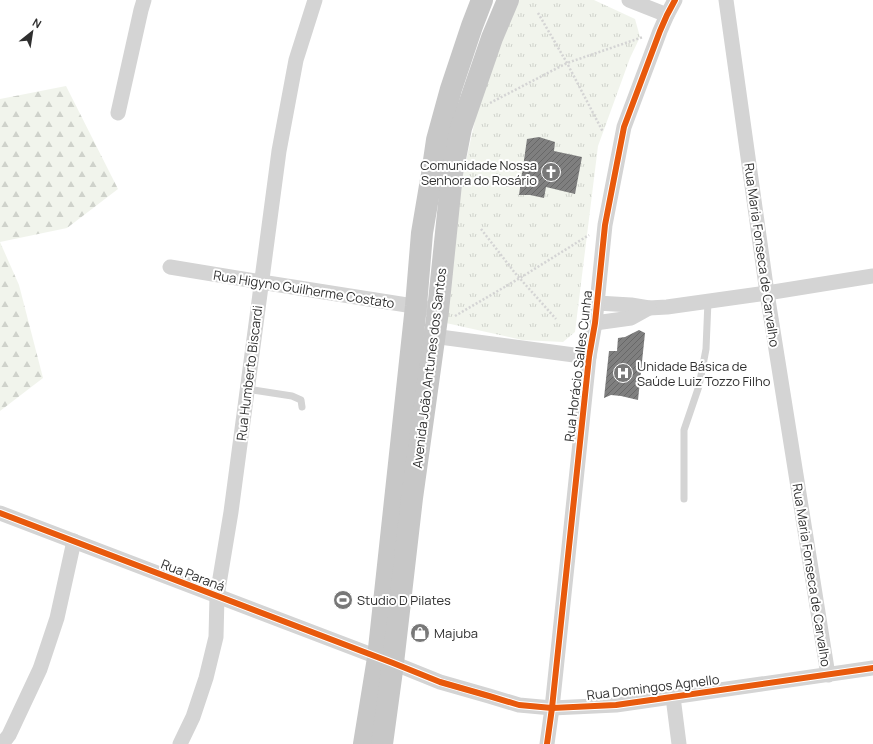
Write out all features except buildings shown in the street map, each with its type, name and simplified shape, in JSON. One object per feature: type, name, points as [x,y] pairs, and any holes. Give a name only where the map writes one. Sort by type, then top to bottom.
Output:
[{"type":"main road","name":"Avenida João Antunes dos Santos","points":[[382,744],[386,660],[412,334],[416,306],[422,233],[437,140],[451,90],[482,0]]},
{"type":"main road","name":"Avenida João Antunes dos Santos","points":[[364,744],[386,660],[412,498],[436,325],[452,174],[461,128],[492,38],[508,0]]},
{"type":"street","points":[[118,113],[144,0]]},
{"type":"street","name":"Rua Humberto Biscardi","points":[[180,744],[193,717],[206,678],[216,637],[217,596],[231,512],[279,151],[296,60],[315,0]]},
{"type":"street","points":[[629,0],[667,15]]},
{"type":"street","name":"Rua Horácio Salles Cunha","points":[[547,744],[589,357],[595,323],[605,225],[624,128],[660,31],[675,0]]},
{"type":"street","name":"Rua Maria Fonseca de Carvalho","points":[[726,0],[767,293],[828,675]]},
{"type":"street","name":"Rua Higyno Guilherme Costato","points":[[170,267],[416,306],[436,325],[589,357]]},
{"type":"street","points":[[597,303],[631,305],[649,308],[667,307],[873,276]]},
{"type":"street","points":[[595,323],[631,318],[649,308]]},
{"type":"street","name":"Rua Higyno Guilherme Costato","points":[[412,334],[436,325]]},
{"type":"street","name":"Rua Paraná","points":[[0,514],[386,660]]},
{"type":"street","points":[[2,744],[9,735],[40,669],[57,618],[74,541]]},
{"type":"street","name":"Rua Domingos Agnello","points":[[386,660],[440,682],[519,705],[552,708],[616,705],[873,668]]},
{"type":"street","points":[[673,697],[679,744]]},
{"type":"lane","points":[[684,498],[684,430],[699,386],[706,349],[708,301]]},
{"type":"lane","points":[[247,389],[292,396],[301,400],[302,407]]},
{"type":"path","points":[[538,13],[567,63],[603,132]]},
{"type":"path","points":[[465,116],[567,63],[660,31]]},
{"type":"path","points":[[436,325],[520,278],[605,225]]},
{"type":"path","points":[[481,229],[520,278],[556,319]]},
{"type":"green space","points":[[514,0],[594,0],[635,19],[640,37],[630,58],[598,146],[575,332],[563,342],[522,340],[446,323],[456,206],[486,71]]},
{"type":"green space","points":[[66,86],[118,189],[67,228],[0,242],[0,99]]},
{"type":"green space","points":[[0,242],[19,285],[43,378],[0,411]]},
{"type":"cycle path","points":[[547,744],[589,357],[595,323],[605,225],[624,127],[660,31],[675,0]]},
{"type":"cycle path","points":[[0,513],[440,682],[519,705],[552,708],[616,705],[873,668]]},
{"type":"place","name":"Comunidade Nossa Senhora do Rosário","points":[[551,172]]},
{"type":"place","name":"Unidade Básica de Saúde Luiz Tozzo Filho","points":[[623,373]]},
{"type":"place","name":"Studio D Pilates","points":[[343,600]]},
{"type":"place","name":"Majuba","points":[[420,633]]}]
